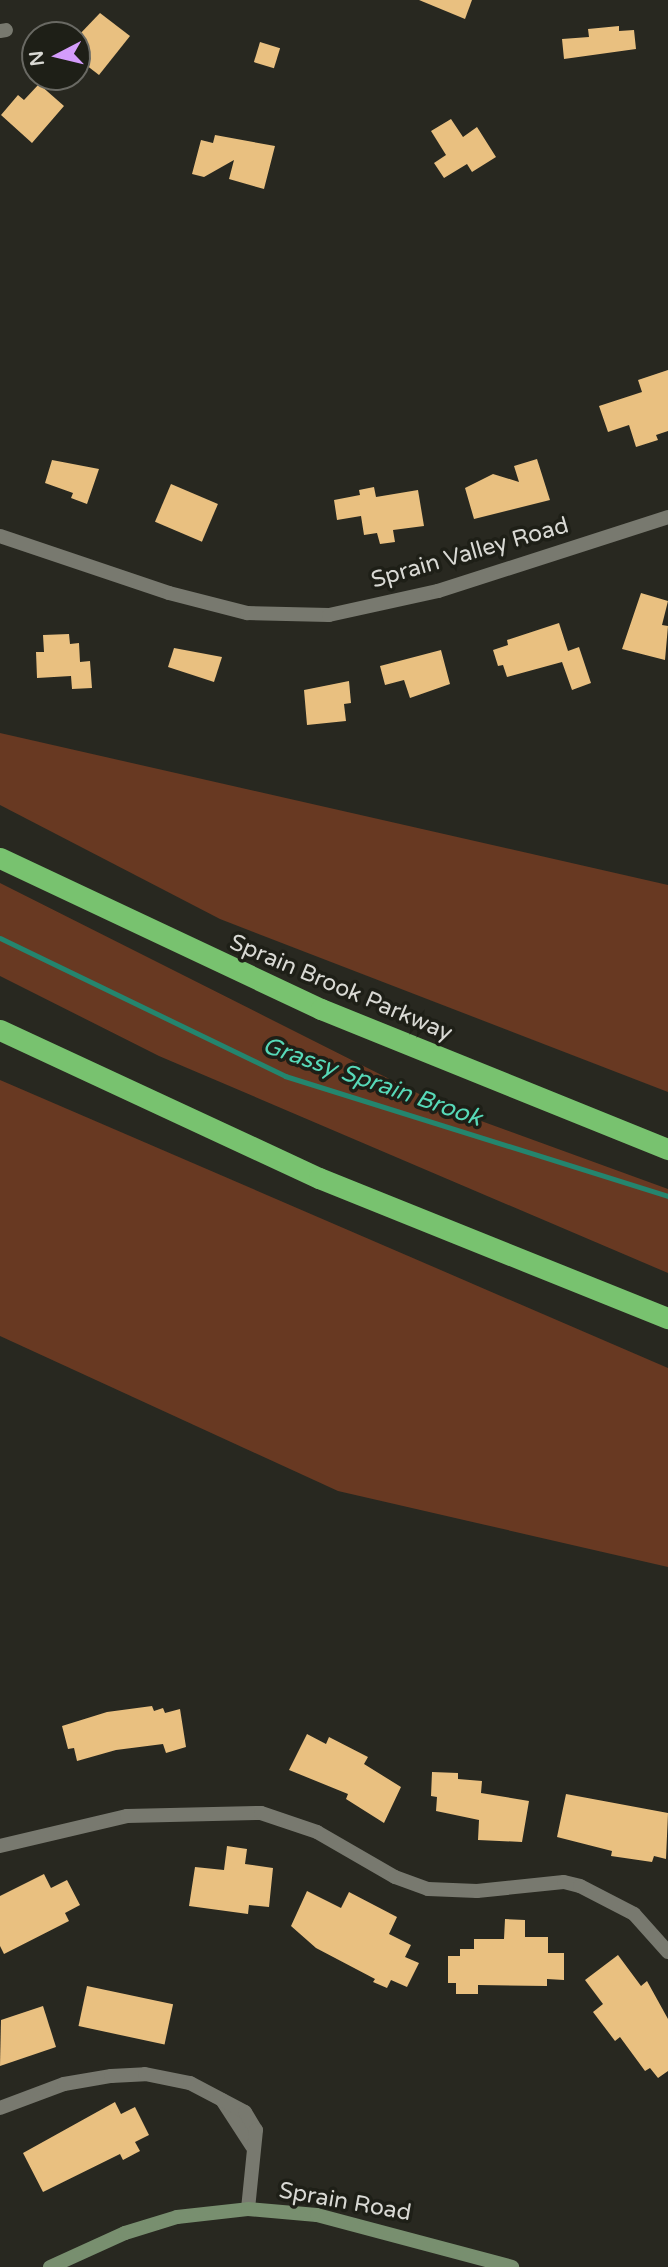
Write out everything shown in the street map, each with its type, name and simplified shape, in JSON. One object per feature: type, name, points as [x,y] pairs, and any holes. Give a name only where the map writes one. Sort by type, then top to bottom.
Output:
[{"type":"highway","name":"Sprain Brook Parkway","points":[[0,858],[308,1003],[668,1149]]},
{"type":"highway","points":[[0,1031],[319,1178],[668,1318]]},
{"type":"street","name":"Sprain Valley Road","points":[[0,536],[169,593],[247,613],[329,615],[438,591],[668,517]]},
{"type":"street","points":[[0,1846],[127,1816],[261,1813],[317,1832],[395,1877],[428,1889],[478,1891],[564,1882],[580,1886],[634,1914],[668,1952]]},
{"type":"street","points":[[0,2108],[64,2084],[145,2074],[190,2083],[222,2100],[252,2146],[254,2171],[248,2209]]},
{"type":"street","name":"Sprain Road","points":[[50,2267],[138,2229],[177,2217],[248,2209],[317,2216],[512,2267]]},
{"type":"shaded area","points":[[0,733],[668,885],[668,1092],[220,919],[0,805]]},
{"type":"shaded area","points":[[0,883],[451,1110],[668,1189],[668,1273],[159,1056],[0,976]]},
{"type":"shaded area","points":[[0,1080],[668,1368],[668,1567],[338,1491],[0,1336]]},
{"type":"building","points":[[419,0],[472,0],[465,19]]},
{"type":"building","points":[[100,13],[130,36],[99,75],[91,69],[91,22]]},
{"type":"building","points":[[619,26],[619,31],[634,30],[636,49],[564,59],[562,39],[589,37],[588,29]]},
{"type":"building","points":[[260,42],[280,48],[274,68],[254,62]]},
{"type":"building","points":[[32,91],[47,91],[64,106],[32,143],[1,115],[18,95],[24,100]]},
{"type":"building","points":[[451,119],[463,137],[477,127],[496,157],[472,172],[467,164],[444,178],[434,163],[446,155],[431,131]]},
{"type":"building","points":[[215,135],[275,146],[264,189],[229,179],[234,160],[204,177],[192,174],[201,140],[213,143]]},
{"type":"building","points":[[668,370],[668,431],[656,435],[658,440],[636,447],[629,425],[608,432],[599,406],[642,392],[638,380]]},
{"type":"building","points":[[537,459],[550,500],[474,519],[465,488],[493,474],[519,482],[514,466]]},
{"type":"building","points":[[52,460],[99,469],[87,504],[71,498],[73,493],[45,483]]},
{"type":"building","points":[[171,484],[218,504],[202,542],[155,522]]},
{"type":"building","points":[[374,487],[376,497],[418,490],[424,526],[393,530],[395,542],[380,544],[377,533],[364,535],[361,516],[337,520],[334,500],[360,495],[359,490]]},
{"type":"building","points":[[641,593],[668,601],[662,625],[668,626],[665,660],[622,649]]},
{"type":"building","points":[[559,623],[568,651],[579,647],[591,683],[572,690],[562,662],[507,677],[503,665],[498,666],[493,650],[508,645],[507,640]]},
{"type":"building","points":[[69,634],[70,644],[79,643],[80,662],[90,661],[92,688],[72,689],[71,676],[37,678],[36,652],[44,652],[43,635]]},
{"type":"building","points":[[174,648],[222,657],[214,682],[168,667]]},
{"type":"building","points":[[441,650],[450,684],[410,698],[404,680],[385,685],[380,666]]},
{"type":"building","points":[[349,681],[351,703],[344,704],[346,721],[307,725],[304,690]]},
{"type":"building","points":[[152,1706],[154,1711],[163,1708],[165,1713],[180,1709],[186,1747],[166,1753],[163,1744],[116,1750],[77,1761],[74,1748],[68,1749],[62,1726],[107,1712]]},
{"type":"building","points":[[307,1734],[326,1744],[329,1737],[368,1757],[364,1764],[401,1787],[384,1823],[346,1799],[348,1794],[289,1770]]},
{"type":"building","points":[[432,1772],[458,1773],[458,1779],[482,1781],[481,1793],[529,1801],[522,1842],[478,1840],[479,1820],[436,1811],[437,1797],[431,1796]]},
{"type":"building","points":[[566,1794],[668,1813],[666,1859],[654,1856],[652,1862],[611,1856],[612,1851],[557,1837]]},
{"type":"building","points":[[227,1846],[247,1849],[245,1864],[273,1868],[269,1907],[249,1905],[248,1914],[189,1906],[195,1867],[224,1870]]},
{"type":"building","points":[[44,1874],[51,1888],[67,1880],[80,1905],[65,1913],[69,1921],[4,1954],[0,1946],[0,1896]]},
{"type":"building","points":[[307,1891],[341,1908],[349,1892],[397,1917],[389,1934],[411,1945],[405,1957],[419,1963],[407,1987],[391,1980],[387,1988],[373,1982],[375,1979],[316,1948],[291,1926]]},
{"type":"building","points":[[505,1919],[525,1920],[525,1937],[548,1937],[548,1953],[564,1953],[564,1980],[547,1979],[547,1986],[478,1985],[478,1994],[456,1994],[456,1983],[448,1983],[448,1956],[460,1956],[460,1949],[474,1949],[474,1939],[504,1939]]},
{"type":"building","points":[[618,1955],[641,1986],[647,1981],[668,2019],[668,2071],[658,2078],[650,2068],[645,2071],[620,2037],[615,2041],[593,2012],[603,2004],[585,1980]]},
{"type":"building","points":[[87,1986],[173,2004],[165,2044],[78,2026]]},
{"type":"building","points":[[43,2006],[56,2047],[0,2066],[1,2020]]},
{"type":"building","points":[[115,2102],[121,2114],[135,2107],[149,2135],[135,2142],[140,2151],[123,2160],[120,2154],[43,2192],[23,2153]]},
{"type":"waterway","name":"Grassy Sprain Brook","points":[[0,938],[285,1076],[668,1196]]}]
